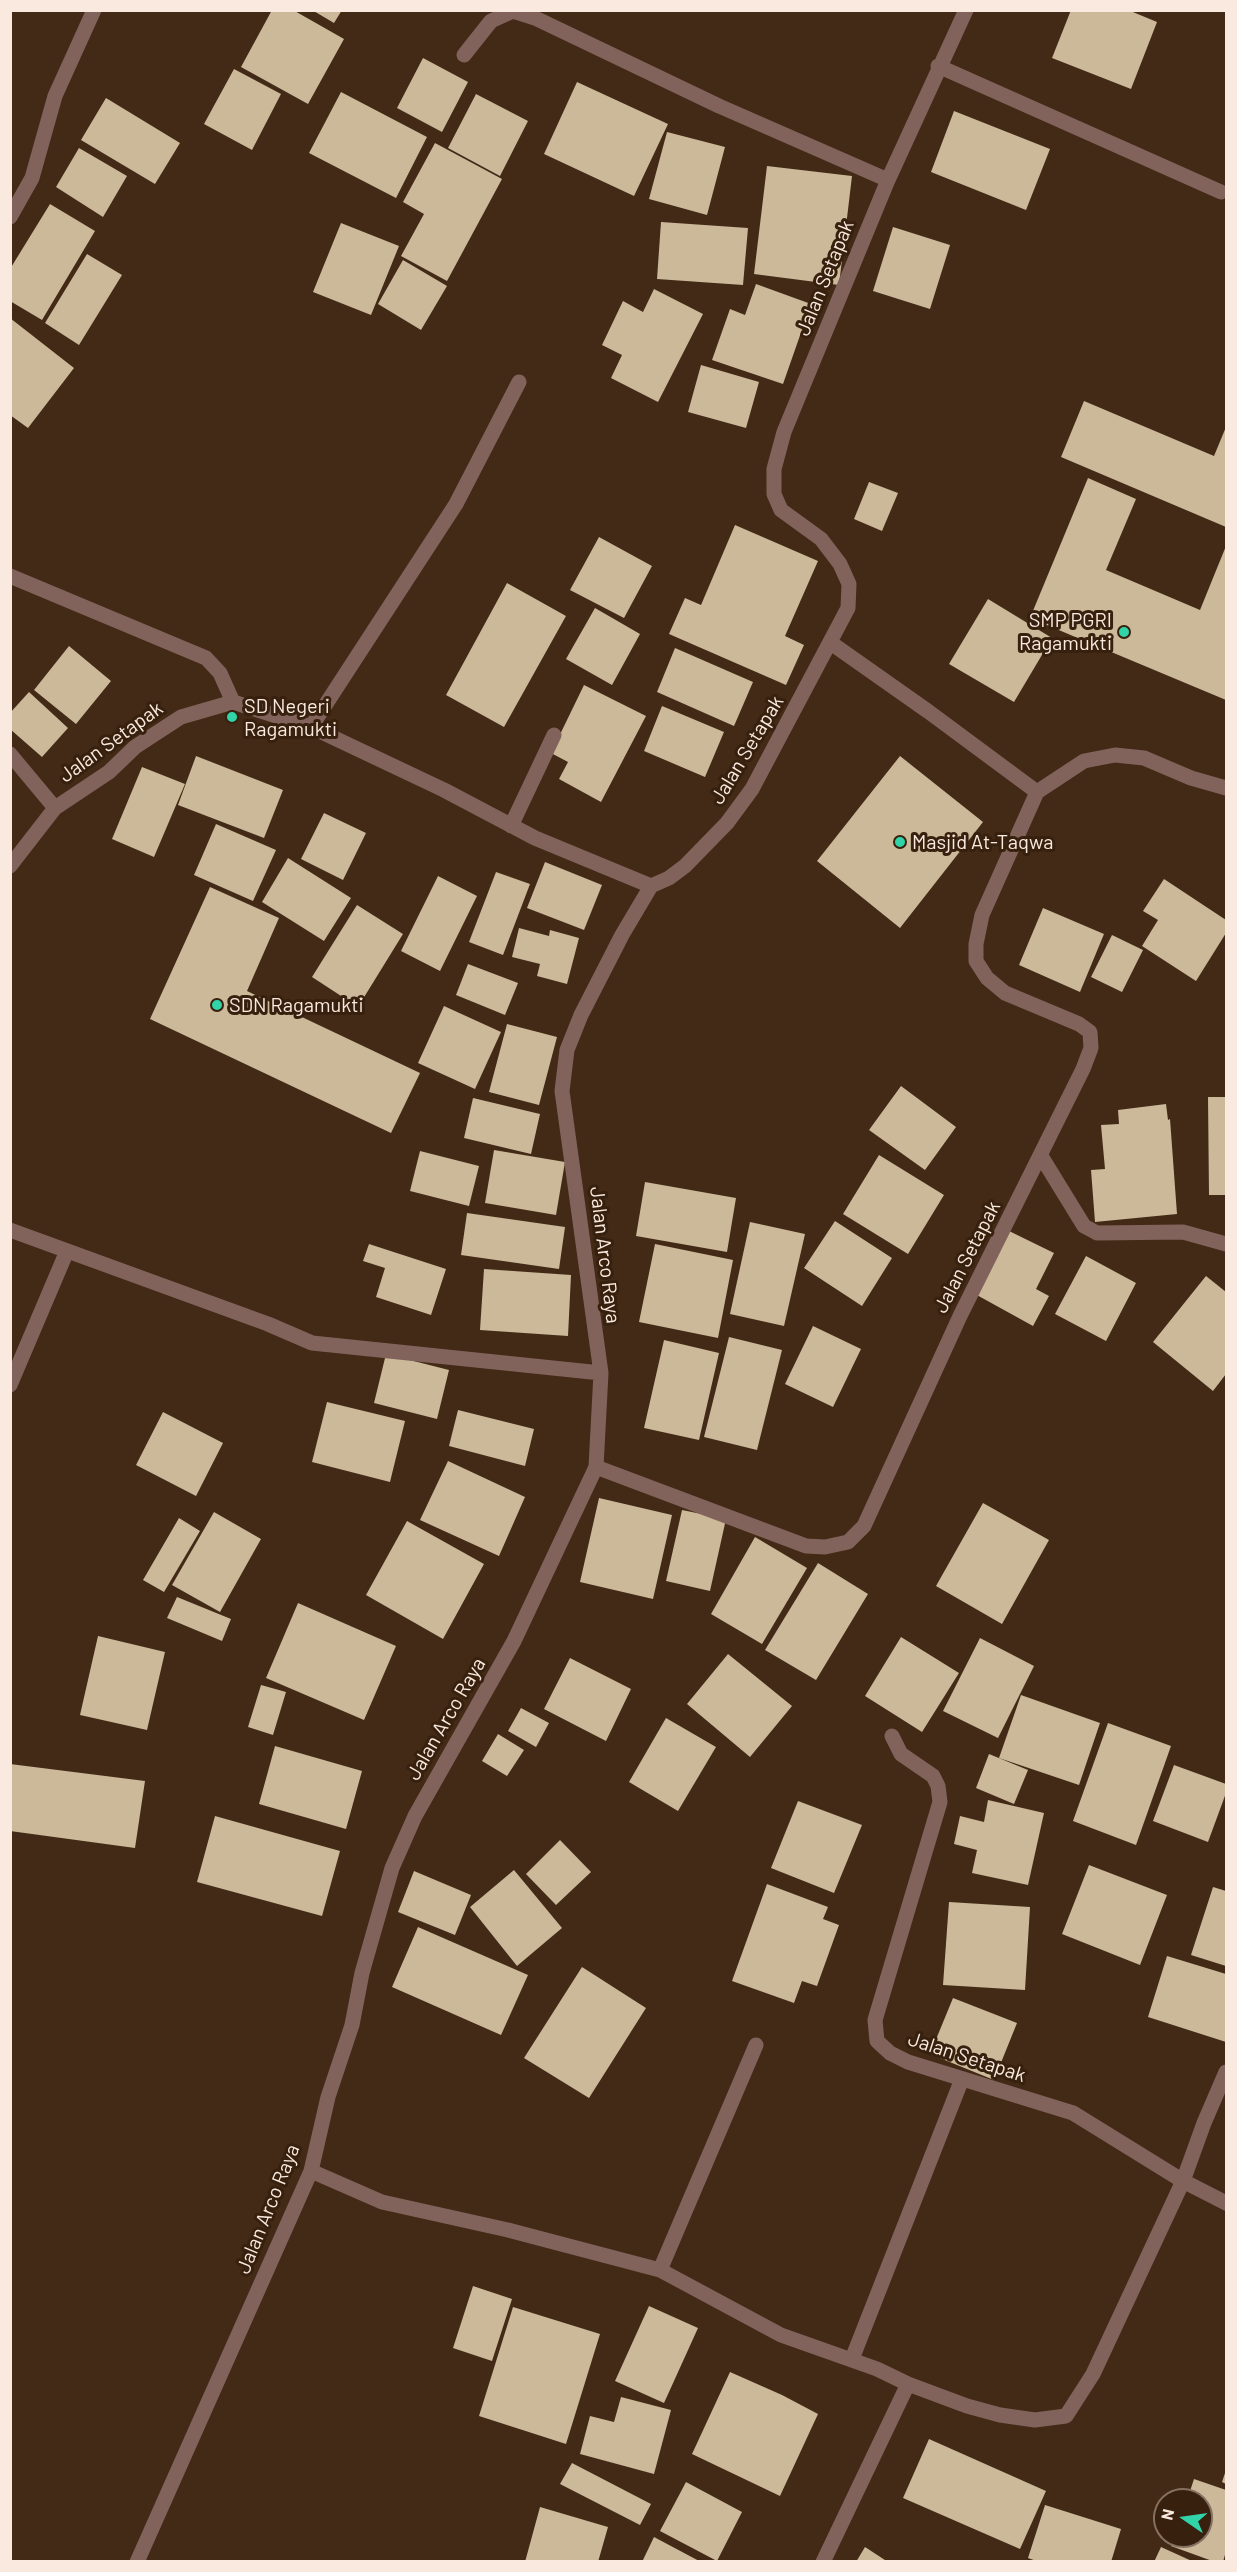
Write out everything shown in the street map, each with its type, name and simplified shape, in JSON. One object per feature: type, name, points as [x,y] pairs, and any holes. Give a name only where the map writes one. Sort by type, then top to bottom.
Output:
[{"type":"street","points":[[10,217],[32,178],[55,96],[94,10]]},
{"type":"street","name":"Jalan Setapak","points":[[651,886],[669,878],[685,866],[727,823],[752,789],[848,608],[849,584],[840,564],[820,539],[781,510],[774,494],[774,469],[784,432],[888,180],[938,66],[966,10]]},
{"type":"street","points":[[464,55],[491,21],[513,11],[535,18],[666,82],[888,180]]},
{"type":"street","points":[[938,66],[1221,192]]},
{"type":"street","points":[[311,727],[456,504],[519,382]]},
{"type":"street","points":[[10,576],[206,658],[220,673],[233,702],[311,727],[444,790],[512,826],[651,886]]},
{"type":"street","points":[[831,643],[1037,792],[1084,761],[1115,755],[1144,758],[1191,778],[1227,788]]},
{"type":"street","name":"Jalan Setapak","points":[[10,866],[55,808],[109,772],[135,747],[181,717],[233,702]]},
{"type":"street","points":[[512,826],[554,735]]},
{"type":"street","points":[[10,754],[55,808]]},
{"type":"street","name":"Jalan Setapak","points":[[596,1467],[806,1546],[825,1546],[848,1542],[864,1526],[960,1316],[1041,1156],[1083,1069],[1090,1048],[1090,1032],[1078,1024],[1005,993],[987,978],[976,961],[976,944],[982,915],[1037,792]]},
{"type":"street","name":"Jalan Arco Raya","points":[[137,2562],[311,2171],[328,2097],[352,2025],[362,1973],[392,1868],[415,1816],[519,1631],[596,1467],[601,1373],[562,1091],[567,1050],[581,1015],[621,935],[651,886]]},
{"type":"street","points":[[1041,1156],[1084,1226],[1097,1233],[1183,1232],[1227,1244]]},
{"type":"street","points":[[10,1230],[268,1324],[312,1343],[601,1373]]},
{"type":"street","points":[[10,1385],[68,1251]]},
{"type":"street","name":"Jalan Setapak","points":[[892,1736],[901,1754],[933,1776],[938,1786],[940,1802],[878,2008],[875,2020],[877,2041],[890,2053],[908,2062],[1073,2113],[1183,2181],[1227,2203]]},
{"type":"street","points":[[660,2270],[756,2045]]},
{"type":"street","points":[[852,2359],[962,2079]]},
{"type":"street","points":[[311,2171],[382,2202],[508,2230],[660,2270],[781,2336],[852,2359],[908,2384],[967,2406],[999,2415],[1035,2420],[1066,2416],[1093,2374],[1183,2181],[1204,2123],[1225,2079]]},
{"type":"street","points":[[823,2562],[908,2384]]},
{"type":"building","points":[[272,10],[293,10],[344,39],[308,104],[241,67]]},
{"type":"building","points":[[312,10],[342,10],[334,23]]},
{"type":"building","points":[[1071,10],[1128,10],[1157,22],[1131,89],[1052,58]]},
{"type":"building","points":[[423,58],[468,82],[442,132],[397,108]]},
{"type":"building","points":[[234,69],[281,94],[252,150],[204,124]]},
{"type":"building","points":[[577,82],[668,124],[634,196],[544,154]]},
{"type":"building","points":[[341,92],[427,137],[396,198],[309,153]]},
{"type":"building","points":[[476,94],[528,121],[500,176],[448,148]]},
{"type":"building","points":[[106,98],[180,143],[155,184],[81,140]]},
{"type":"building","points":[[954,111],[1050,149],[1026,210],[931,172]]},
{"type":"building","points":[[667,132],[725,147],[707,215],[649,199]]},
{"type":"building","points":[[435,143],[502,179],[447,281],[401,256],[424,214],[403,202]]},
{"type":"building","points":[[79,148],[127,176],[103,217],[56,187]]},
{"type":"building","points":[[767,166],[852,176],[839,285],[754,274]]},
{"type":"building","points":[[50,204],[95,231],[42,320],[10,301],[10,269]]},
{"type":"building","points":[[661,222],[748,228],[743,285],[657,279]]},
{"type":"building","points":[[341,223],[399,246],[371,315],[313,292]]},
{"type":"building","points":[[893,227],[950,245],[930,309],[873,291]]},
{"type":"building","points":[[87,254],[122,275],[79,345],[45,323]]},
{"type":"building","points":[[403,260],[447,286],[421,330],[378,304]]},
{"type":"building","points":[[756,284],[811,304],[783,384],[712,360],[730,309],[745,315]]},
{"type":"building","points":[[654,289],[703,314],[658,402],[611,378],[622,355],[602,345],[623,301],[643,312]]},
{"type":"building","points":[[10,318],[74,368],[28,428],[10,415]]},
{"type":"building","points":[[701,365],[759,382],[746,428],[688,412]]},
{"type":"building","points":[[1084,401],[1214,456],[1226,427],[1226,527],[1061,457]]},
{"type":"building","points":[[1088,478],[1136,499],[1106,570],[1200,610],[1226,546],[1226,700],[1030,618]]},
{"type":"building","points":[[869,482],[898,493],[882,531],[854,519]]},
{"type":"building","points":[[735,525],[818,561],[785,636],[804,645],[786,685],[669,634],[685,598],[701,605]]},
{"type":"building","points":[[599,537],[652,566],[624,618],[570,590]]},
{"type":"building","points":[[507,583],[566,616],[504,727],[446,695]]},
{"type":"building","points":[[988,599],[1052,638],[1014,702],[949,664]]},
{"type":"building","points":[[595,608],[640,634],[612,685],[566,659]]},
{"type":"building","points":[[69,646],[111,681],[76,724],[34,690]]},
{"type":"building","points":[[675,648],[753,682],[734,726],[657,692]]},
{"type":"building","points":[[584,685],[646,716],[601,802],[559,779],[568,762],[551,753]]},
{"type":"building","points":[[29,692],[68,728],[42,757],[10,729],[10,713]]},
{"type":"building","points":[[662,706],[724,732],[705,777],[644,751]]},
{"type":"building","points":[[196,756],[283,790],[264,838],[178,805]]},
{"type":"building","name":"Masjid At-Taqwa","points":[[900,756],[983,822],[900,928],[817,861]]},
{"type":"building","points":[[142,767],[185,784],[154,857],[112,839]]},
{"type":"building","points":[[324,813],[366,833],[343,880],[301,859]]},
{"type":"building","points":[[216,824],[276,850],[253,901],[194,875]]},
{"type":"building","points":[[288,858],[351,898],[324,941],[262,902]]},
{"type":"building","points":[[545,862],[602,885],[584,930],[527,908]]},
{"type":"building","points":[[496,872],[530,884],[503,955],[469,942]]},
{"type":"building","points":[[438,876],[477,896],[440,971],[401,951]]},
{"type":"building","points":[[1164,879],[1226,920],[1226,933],[1196,981],[1142,946],[1158,920],[1143,911]]},
{"type":"building","name":"SDN Ragamukti","points":[[210,887],[279,918],[247,991],[420,1073],[391,1133],[150,1019]]},
{"type":"building","points":[[357,905],[403,934],[358,1007],[312,977]]},
{"type":"building","points":[[1043,908],[1104,934],[1080,992],[1019,965]]},
{"type":"building","points":[[519,928],[549,936],[550,930],[579,938],[567,984],[537,976],[540,964],[512,957]]},
{"type":"building","points":[[1112,935],[1143,950],[1122,992],[1091,977]]},
{"type":"building","points":[[468,964],[518,983],[505,1015],[456,995]]},
{"type":"building","points":[[444,1006],[501,1032],[475,1089],[418,1063]]},
{"type":"building","points":[[507,1024],[557,1037],[539,1105],[489,1092]]},
{"type":"building","points":[[901,1086],[956,1127],[925,1170],[869,1130]]},
{"type":"building","points":[[1208,1097],[1226,1097],[1226,1195],[1209,1195]]},
{"type":"building","points":[[473,1098],[540,1114],[531,1154],[464,1138]]},
{"type":"building","points":[[1166,1104],[1168,1120],[1170,1119],[1177,1214],[1095,1222],[1091,1170],[1105,1169],[1101,1125],[1119,1124],[1118,1110]]},
{"type":"building","points":[[494,1150],[565,1162],[556,1215],[485,1203]]},
{"type":"building","points":[[420,1151],[479,1166],[469,1206],[410,1191]]},
{"type":"building","points":[[879,1155],[944,1195],[908,1254],[843,1214]]},
{"type":"building","points":[[645,1182],[736,1198],[727,1252],[636,1236]]},
{"type":"building","points":[[467,1213],[565,1227],[559,1269],[461,1255]]},
{"type":"building","points":[[835,1221],[892,1258],[862,1306],[804,1268]]},
{"type":"building","points":[[750,1222],[805,1234],[784,1326],[730,1314]]},
{"type":"building","points":[[1007,1230],[1054,1253],[1036,1289],[1049,1296],[1033,1326],[975,1294]]},
{"type":"building","points":[[369,1244],[446,1269],[431,1315],[376,1297],[385,1268],[363,1261]]},
{"type":"building","points":[[655,1244],[733,1260],[718,1338],[639,1322]]},
{"type":"building","points":[[1086,1256],[1136,1283],[1106,1341],[1055,1314]]},
{"type":"building","points":[[484,1269],[571,1275],[568,1336],[480,1330]]},
{"type":"building","points":[[1206,1276],[1226,1292],[1226,1374],[1213,1391],[1153,1342]]},
{"type":"building","points":[[813,1326],[861,1349],[833,1407],[785,1384]]},
{"type":"building","points":[[729,1337],[782,1350],[757,1450],[704,1437]]},
{"type":"building","points":[[664,1340],[719,1353],[699,1440],[644,1428]]},
{"type":"building","points":[[386,1354],[449,1370],[437,1419],[374,1403]]},
{"type":"building","points":[[327,1402],[405,1421],[390,1482],[312,1462]]},
{"type":"building","points":[[458,1410],[534,1429],[525,1466],[449,1446]]},
{"type":"building","points":[[163,1412],[223,1443],[196,1496],[136,1465]]},
{"type":"building","points":[[448,1461],[525,1497],[499,1556],[420,1520]]},
{"type":"building","points":[[599,1498],[672,1515],[653,1599],[580,1582]]},
{"type":"building","points":[[983,1503],[1049,1540],[1002,1624],[936,1586]]},
{"type":"building","points":[[682,1510],[726,1519],[710,1591],[666,1581]]},
{"type":"building","points":[[214,1512],[261,1539],[220,1612],[172,1585]]},
{"type":"building","points":[[179,1518],[200,1531],[164,1592],[143,1580]]},
{"type":"building","points":[[407,1521],[484,1564],[443,1639],[366,1595]]},
{"type":"building","points":[[755,1537],[807,1568],[762,1644],[711,1614]]},
{"type":"building","points":[[818,1563],[868,1594],[816,1680],[765,1650]]},
{"type":"building","points":[[177,1597],[231,1619],[222,1641],[167,1618]]},
{"type":"building","points":[[298,1603],[396,1646],[364,1720],[266,1678]]},
{"type":"building","points":[[98,1636],[165,1652],[147,1730],[80,1715]]},
{"type":"building","points":[[901,1637],[959,1673],[922,1732],[865,1696]]},
{"type":"building","points":[[980,1638],[1034,1666],[998,1738],[943,1711]]},
{"type":"building","points":[[728,1654],[792,1706],[750,1757],[687,1704]]},
{"type":"building","points":[[570,1658],[631,1689],[606,1741],[544,1709]]},
{"type":"building","points":[[261,1685],[286,1692],[273,1735],[248,1727]]},
{"type":"building","points":[[1021,1695],[1100,1723],[1079,1785],[999,1758]]},
{"type":"building","points":[[521,1708],[549,1723],[536,1747],[508,1731]]},
{"type":"building","points":[[666,1718],[716,1747],[678,1811],[629,1782]]},
{"type":"building","points":[[1108,1723],[1171,1746],[1136,1845],[1073,1821]]},
{"type":"building","points":[[498,1734],[524,1750],[507,1776],[482,1761]]},
{"type":"building","points":[[275,1746],[362,1771],[346,1829],[259,1804]]},
{"type":"building","points":[[989,1754],[1028,1770],[1014,1804],[976,1788]]},
{"type":"building","points":[[10,1764],[145,1781],[135,1848],[10,1831]]},
{"type":"building","points":[[1174,1765],[1226,1784],[1226,1793],[1208,1842],[1153,1821]]},
{"type":"building","points":[[988,1800],[1044,1813],[1028,1885],[972,1873],[977,1850],[954,1844],[960,1816],[984,1822]]},
{"type":"building","points":[[798,1801],[862,1825],[834,1893],[771,1868]]},
{"type":"building","points":[[215,1816],[340,1851],[322,1916],[197,1882]]},
{"type":"building","points":[[560,1840],[591,1872],[556,1905],[526,1874]]},
{"type":"building","points":[[1089,1865],[1167,1895],[1140,1965],[1062,1934]]},
{"type":"building","points":[[514,1870],[562,1928],[517,1966],[470,1907]]},
{"type":"building","points":[[414,1871],[471,1895],[455,1935],[398,1912]]},
{"type":"building","points":[[767,1884],[828,1907],[823,1919],[839,1925],[817,1986],[802,1981],[794,2003],[732,1981]]},
{"type":"building","points":[[1213,1887],[1226,1891],[1226,1966],[1191,1955]]},
{"type":"building","points":[[949,1902],[1030,1907],[1025,1990],[943,1985]]},
{"type":"building","points":[[418,1927],[528,1975],[501,2035],[392,1987]]},
{"type":"building","points":[[1167,1956],[1226,1974],[1226,2042],[1148,2017]]},
{"type":"building","points":[[582,1967],[646,2008],[589,2098],[524,2058]]},
{"type":"building","points":[[953,1998],[1017,2023],[994,2080],[930,2054]]},
{"type":"building","points":[[473,2286],[512,2299],[492,2361],[453,2348]]},
{"type":"building","points":[[649,2306],[698,2328],[664,2403],[615,2381]]},
{"type":"building","points":[[513,2307],[600,2334],[566,2444],[479,2416]]},
{"type":"building","points":[[730,2372],[818,2414],[780,2496],[692,2454]]},
{"type":"building","points":[[621,2397],[671,2410],[654,2474],[580,2454],[590,2416],[614,2422]]},
{"type":"building","points":[[929,2439],[1046,2491],[1020,2549],[903,2498]]},
{"type":"building","points":[[572,2463],[651,2504],[640,2525],[560,2484]]},
{"type":"building","points":[[1226,2470],[1226,2484],[1222,2482]]},
{"type":"building","points":[[1194,2479],[1226,2490],[1226,2551],[1223,2562],[1215,2562],[1176,2548],[1213,2548],[1213,2488],[1191,2488]]},
{"type":"building","points":[[686,2482],[742,2512],[717,2561],[660,2531]]},
{"type":"building","points":[[1045,2505],[1121,2529],[1111,2562],[1039,2562],[1028,2558]]},
{"type":"building","points":[[540,2507],[608,2527],[598,2562],[525,2562]]},
{"type":"building","points":[[654,2537],[701,2562],[642,2562]]},
{"type":"building","points":[[865,2547],[888,2562],[856,2562]]},
{"type":"building","points":[[1161,2548],[1163,2548],[1194,2562],[1154,2562]]},
{"type":"place","name":"SMP PGRI Ragamukti","points":[[1124,632]]},
{"type":"place","name":"SD Negeri Ragamukti","points":[[232,717]]},
{"type":"place","name":"Masjid At-Taqwa","points":[[900,842]]},
{"type":"place","name":"SDN Ragamukti","points":[[217,1005]]}]
